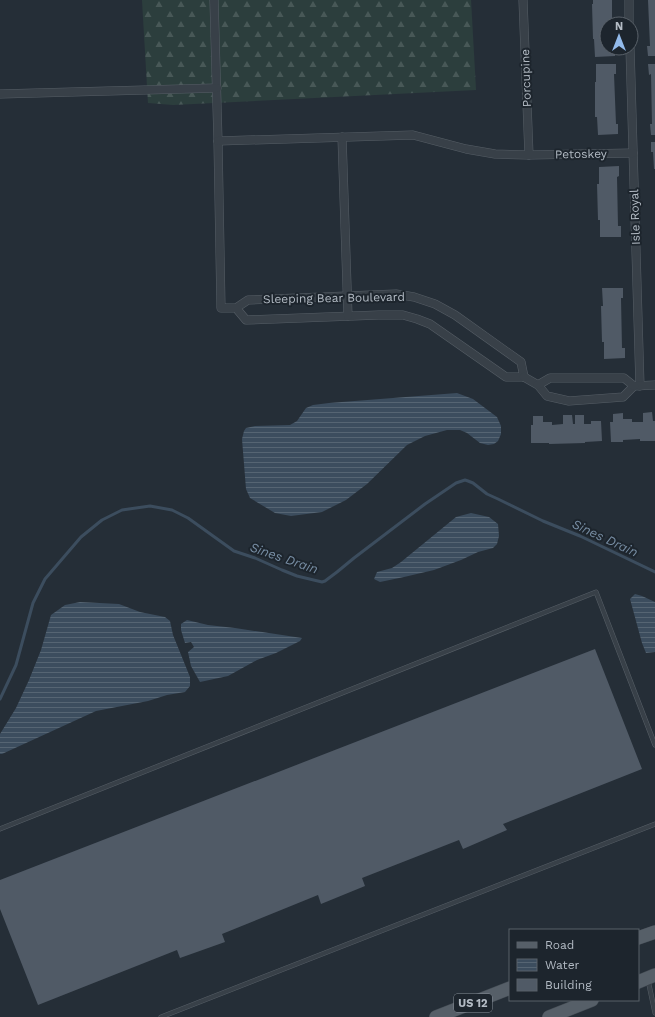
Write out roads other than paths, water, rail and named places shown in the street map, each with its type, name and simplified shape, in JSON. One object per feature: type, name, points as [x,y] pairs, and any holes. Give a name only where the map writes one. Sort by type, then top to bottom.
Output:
[{"type":"main road","points":[[639,938],[655,932]]},
{"type":"main road","name":"US 12","points":[[436,1017],[509,988]]},
{"type":"main road","points":[[549,1017],[565,1009],[589,1001]]},
{"type":"street","points":[[214,0],[218,140]]},
{"type":"street","name":"Porcupine","points":[[523,0],[529,155]]},
{"type":"street","points":[[628,0],[629,16]]},
{"type":"street","name":"Isle Royal","points":[[630,56],[634,153],[637,386]]},
{"type":"street","points":[[0,94],[217,88]]},
{"type":"street","name":"Petoskey","points":[[218,140],[412,135],[466,149],[495,154],[529,155],[634,153]]},
{"type":"street","points":[[342,137],[348,316]]},
{"type":"street","name":"Sleeping Bear Boulevard","points":[[218,140],[222,308],[236,308],[248,300],[396,294],[414,297],[435,304],[455,315],[521,362],[524,377]]},
{"type":"street","name":"Sleeping Bear Boulevard","points":[[236,308],[246,320],[403,315],[430,324],[506,377],[524,377],[538,385],[547,396],[569,401],[623,397],[637,386]]},
{"type":"street","points":[[538,385],[550,378],[624,378],[637,386],[655,385]]},
{"type":"lane","points":[[0,829],[596,592],[655,744]]},
{"type":"lane","points":[[162,1017],[655,824]]},
{"type":"lane","points":[[647,978],[655,1013]]},
{"type":"water","points":[[457,393],[473,399],[497,417],[501,426],[501,434],[498,441],[494,444],[488,445],[480,443],[467,433],[460,430],[447,430],[425,436],[407,445],[367,484],[346,500],[322,512],[291,516],[275,513],[250,498],[246,489],[242,439],[246,428],[255,426],[290,425],[297,421],[306,408],[313,405]]},
{"type":"water","points":[[471,513],[489,517],[498,524],[499,536],[497,544],[493,548],[478,552],[434,570],[380,582],[374,579],[377,572],[392,568],[401,562],[456,517]]},
{"type":"water","points":[[635,594],[655,602],[655,652],[646,653],[642,643],[630,599]]},
{"type":"water","points":[[80,602],[119,604],[140,612],[165,617],[170,621],[173,635],[190,677],[190,686],[185,692],[96,711],[0,754],[0,734],[16,708],[29,680],[41,650],[51,615],[65,605]]},
{"type":"water","points":[[187,620],[208,625],[302,638],[300,641],[276,653],[257,660],[228,676],[200,682],[191,666],[188,652],[194,647],[191,642],[185,643],[181,630],[181,624]]},
{"type":"waterway","name":"Sines Drain","points":[[0,699],[16,665],[33,603],[45,579],[81,537],[102,520],[122,510],[150,506],[172,510],[188,518],[234,551],[255,558],[297,576],[322,582],[425,504],[456,483],[465,480],[473,483],[487,494],[655,572]]}]
